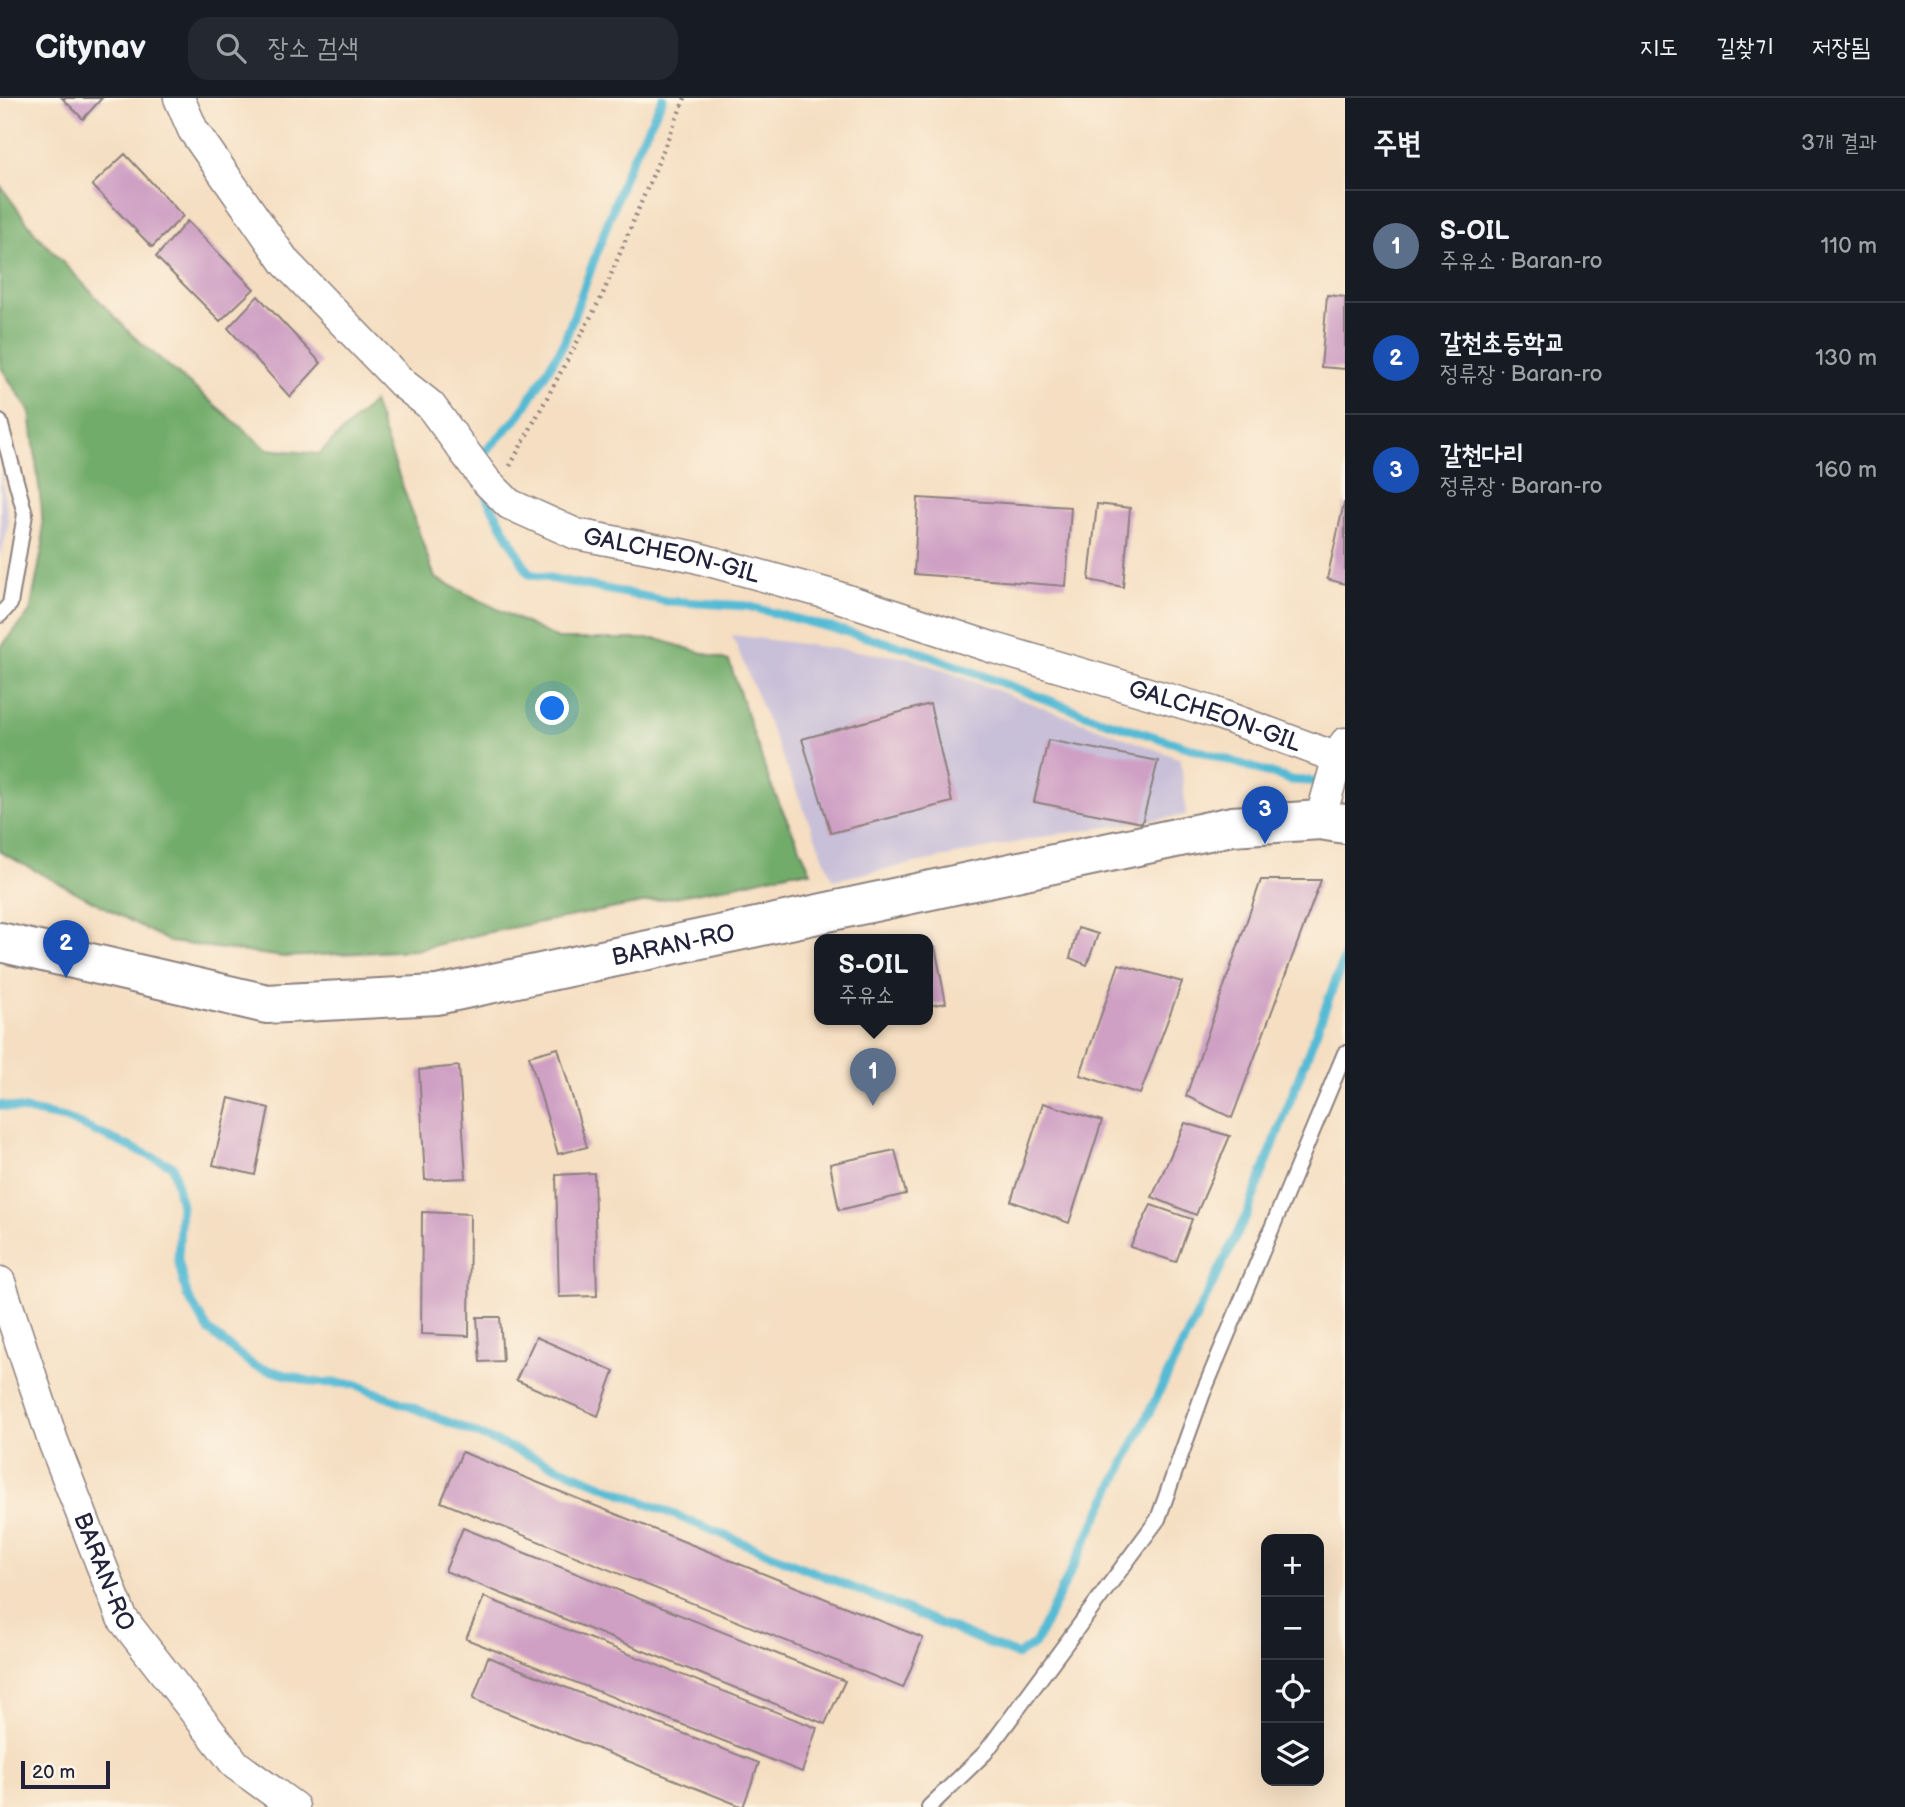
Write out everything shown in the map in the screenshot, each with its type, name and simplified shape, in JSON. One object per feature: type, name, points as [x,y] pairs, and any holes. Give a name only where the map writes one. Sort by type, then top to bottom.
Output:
[{"type":"main road","name":"BARAN-RO","points":[[0,942],[267,1004],[437,995],[1232,827],[1330,815]]},
{"type":"street","name":"GALCHEON-GIL","points":[[179,98],[193,130],[286,263],[402,383],[430,405],[491,486],[509,504],[576,534],[691,556],[832,595],[994,648],[1213,712],[1339,757],[1330,815]]},
{"type":"street","name":"BARAN-RO","points":[[0,1282],[52,1441],[122,1619],[236,1765],[294,1807]]},
{"type":"lane","points":[[0,422],[25,514],[10,604],[0,615]]},
{"type":"lane","points":[[929,1807],[985,1754],[1158,1518],[1203,1393],[1345,1054]]},
{"type":"path","points":[[491,486],[602,296],[685,98]]},
{"type":"shaded area","points":[[0,468],[9,523],[0,558]]},
{"type":"shaded area","points":[[732,635],[910,658],[1181,759],[1186,815],[1053,835],[833,880]]},
{"type":"green space","points":[[0,185],[36,234],[133,336],[267,449],[319,454],[373,402],[435,578],[558,639],[657,639],[729,661],[770,783],[811,872],[792,872],[722,888],[494,931],[415,950],[284,957],[170,942],[0,852],[0,648],[30,612],[43,545],[42,512],[30,412],[0,366]]},
{"type":"building","points":[[62,98],[102,98],[83,119]]},
{"type":"building","points":[[125,154],[183,216],[152,247],[92,185]]},
{"type":"building","points":[[187,221],[254,289],[220,321],[156,257]]},
{"type":"building","points":[[1327,295],[1345,297],[1345,369],[1321,367]]},
{"type":"building","points":[[258,296],[321,363],[290,397],[228,328]]},
{"type":"building","points":[[918,498],[1071,507],[1066,586],[914,574]]},
{"type":"building","points":[[1345,503],[1345,584],[1327,579]]},
{"type":"building","points":[[1097,504],[1130,508],[1123,587],[1089,580]]},
{"type":"building","points":[[930,704],[952,802],[831,833],[802,739]]},
{"type":"building","points":[[1048,740],[1158,761],[1142,823],[1034,802]]},
{"type":"building","points":[[1261,880],[1321,880],[1232,1118],[1186,1096]]},
{"type":"building","points":[[1078,928],[1098,934],[1087,965],[1070,958]]},
{"type":"building","points":[[933,947],[946,1003],[933,1005]]},
{"type":"building","points":[[1119,964],[1182,982],[1140,1094],[1080,1075]]},
{"type":"building","points":[[558,1048],[587,1147],[558,1154],[529,1056]]},
{"type":"building","points":[[459,1066],[466,1178],[425,1180],[419,1070]]},
{"type":"building","points":[[229,1098],[269,1108],[255,1175],[213,1165]]},
{"type":"building","points":[[1043,1103],[1102,1121],[1069,1223],[1011,1201]]},
{"type":"building","points":[[1185,1123],[1230,1136],[1196,1215],[1152,1197]]},
{"type":"building","points":[[895,1150],[906,1194],[839,1210],[830,1164]]},
{"type":"building","points":[[594,1173],[597,1296],[559,1297],[556,1175]]},
{"type":"building","points":[[1151,1205],[1192,1219],[1176,1262],[1130,1247]]},
{"type":"building","points":[[422,1212],[470,1214],[469,1336],[421,1334]]},
{"type":"building","points":[[477,1317],[500,1317],[503,1361],[480,1362]]},
{"type":"building","points":[[536,1337],[614,1371],[598,1416],[516,1380]]},
{"type":"building","points":[[462,1452],[923,1638],[903,1688],[441,1502]]},
{"type":"building","points":[[463,1528],[845,1681],[825,1724],[445,1571]]},
{"type":"building","points":[[484,1597],[817,1728],[802,1772],[466,1639]]},
{"type":"building","points":[[488,1657],[759,1763],[743,1807],[473,1699]]},
{"type":"waterway","points":[[477,460],[520,415],[563,345],[628,167],[663,98]]},
{"type":"waterway","points":[[487,498],[529,574],[666,601],[747,606],[912,649],[1096,718],[1291,780],[1325,782]]},
{"type":"waterway","points":[[0,1105],[65,1118],[173,1166],[181,1206],[178,1260],[187,1295],[209,1331],[254,1366],[313,1382],[355,1384],[1017,1655],[1035,1644],[1247,1214],[1345,956]]},
{"type":"place","name":"갈천다리","points":[[1265,844]]},
{"type":"place","name":"갈천초등학교","points":[[66,978]]},
{"type":"place","name":"S-OIL","points":[[873,1106]]}]
